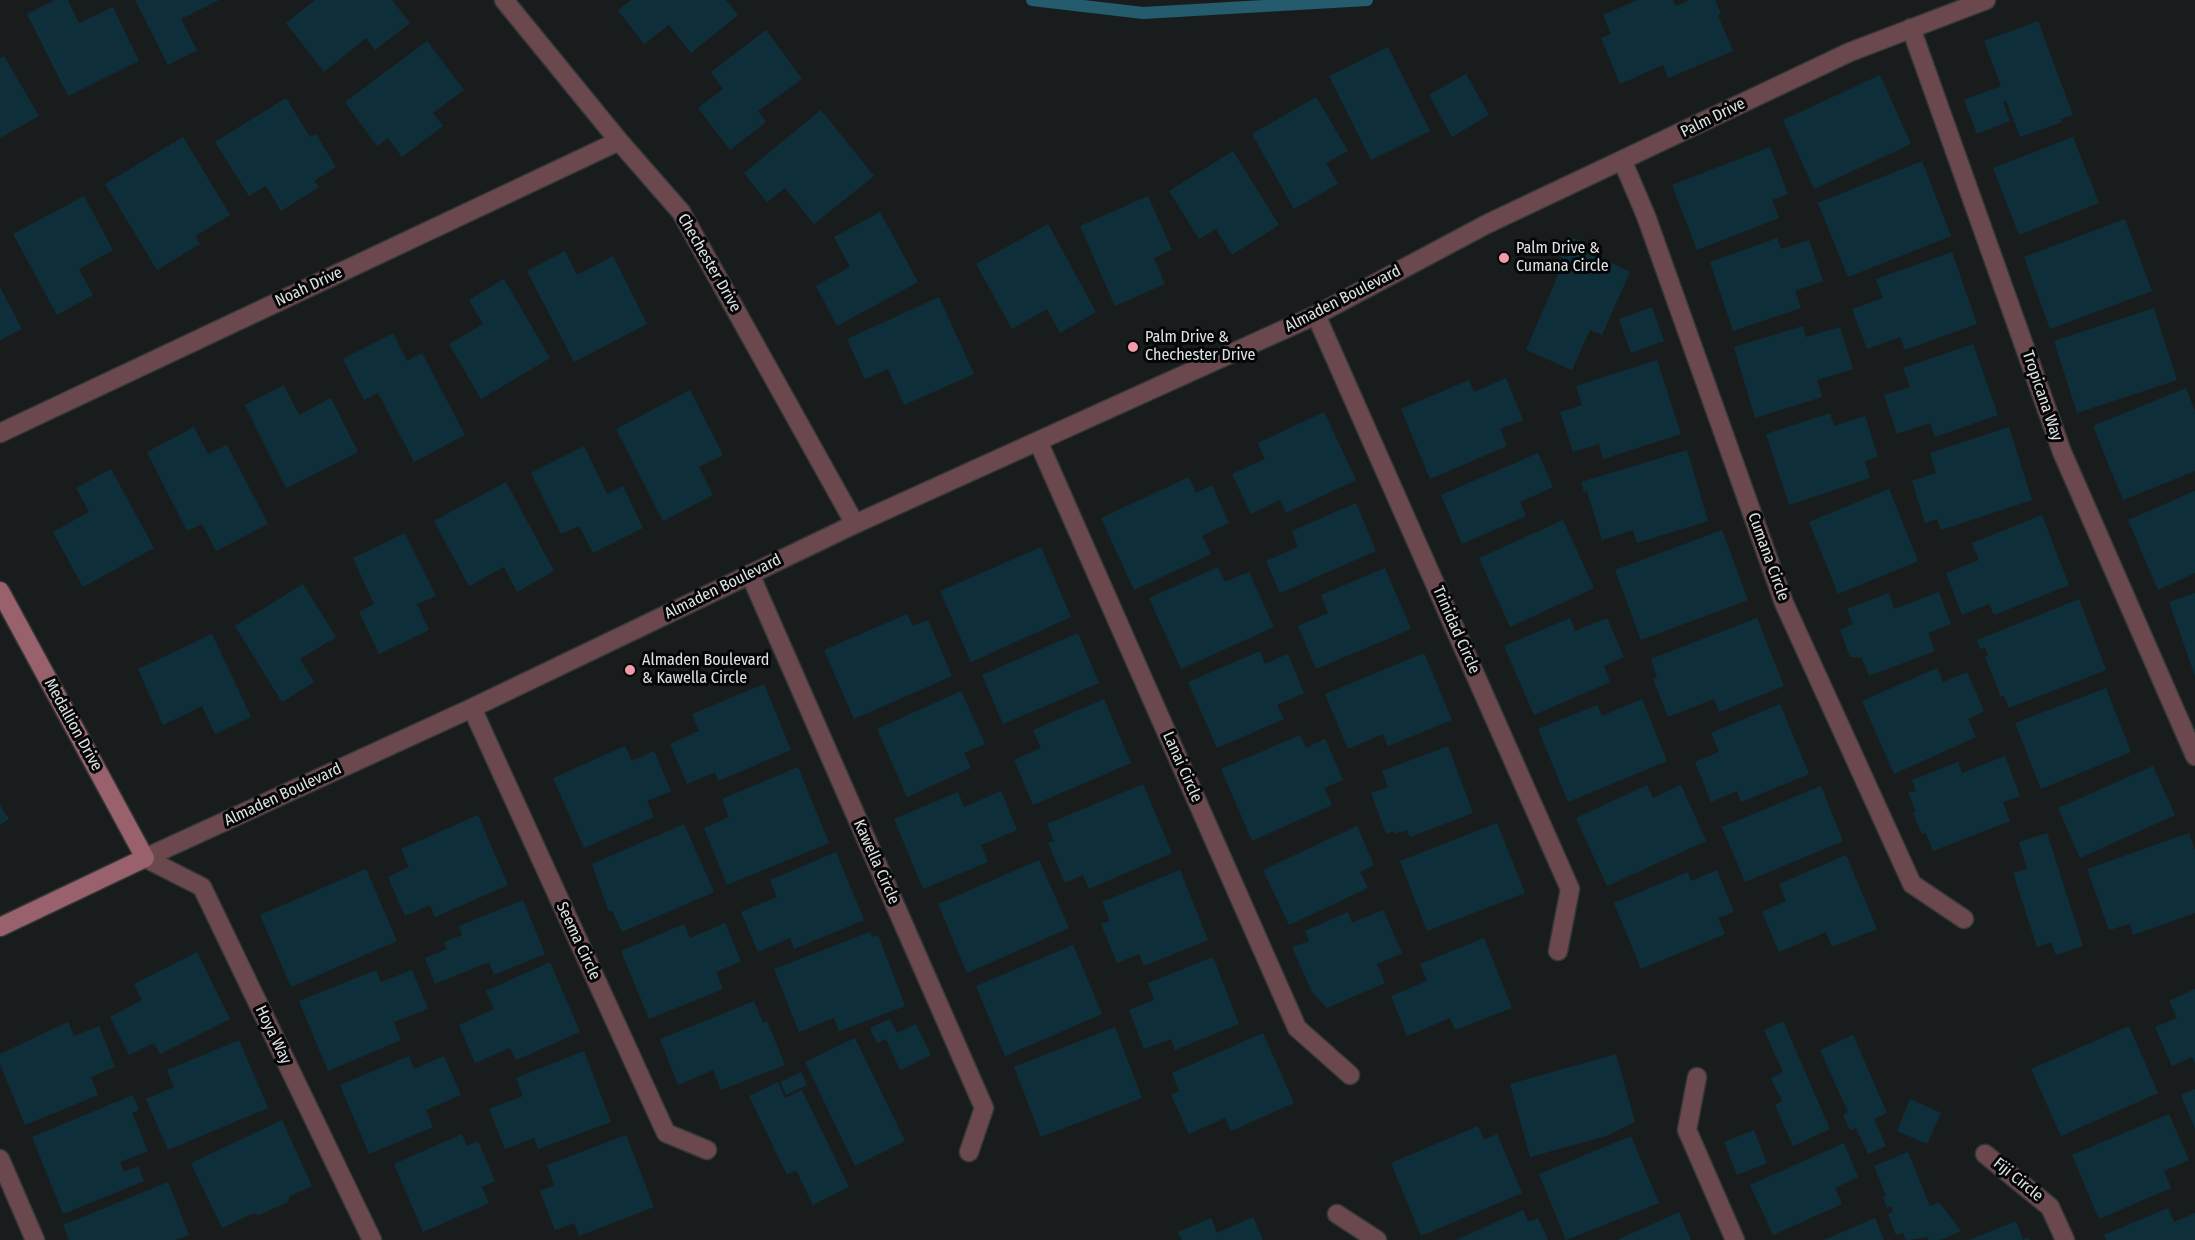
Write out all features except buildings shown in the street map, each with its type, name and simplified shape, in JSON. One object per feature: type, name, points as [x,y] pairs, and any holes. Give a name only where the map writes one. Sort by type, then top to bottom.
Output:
[{"type":"street","name":"Chechester Drive","points":[[504,0],[619,141],[681,212],[855,524]]},
{"type":"street","name":"Palm Drive","points":[[1444,246],[1850,52],[1986,0]]},
{"type":"street","name":"Tropicana Way","points":[[1911,28],[2062,452],[2195,756]]},
{"type":"street","name":"Noah Drive","points":[[0,434],[619,141]]},
{"type":"street","name":"Cumana Circle","points":[[1623,162],[1646,216],[1793,624],[1911,884],[1964,919]]},
{"type":"street","name":"Almaden Boulevard","points":[[0,927],[472,708],[855,524],[1316,315],[1444,246]]},
{"type":"street","name":"Trinidad Circle","points":[[1316,315],[1570,889],[1558,951]]},
{"type":"street","name":"Lanai Circle","points":[[1038,441],[1297,1028],[1350,1075]]},
{"type":"street","name":"Kawella Circle","points":[[750,574],[984,1108],[969,1152]]},
{"type":"street","name":"Medallion Drive","points":[[0,591],[145,858]]},
{"type":"street","name":"Seema Circle","points":[[472,708],[666,1133],[707,1150]]},
{"type":"street","name":"Hoya Way","points":[[145,858],[202,887],[372,1240]]},
{"type":"street","points":[[1697,1077],[1687,1130],[1735,1240]]},
{"type":"street","name":"Fiji Circle","points":[[1985,1154],[2050,1207],[2065,1240]]},
{"type":"street","points":[[0,1160],[35,1240]]},
{"type":"street","points":[[1337,1214],[1377,1240]]},
{"type":"waterway","points":[[1032,0],[1143,13],[1367,0]]},
{"type":"place","name":"Palm Drive & Cumana Circle","points":[[1504,258]]},
{"type":"place","name":"Palm Drive & Chechester Drive","points":[[1133,347]]},
{"type":"place","name":"Almaden Boulevard & Kawella Circle","points":[[630,670]]}]
